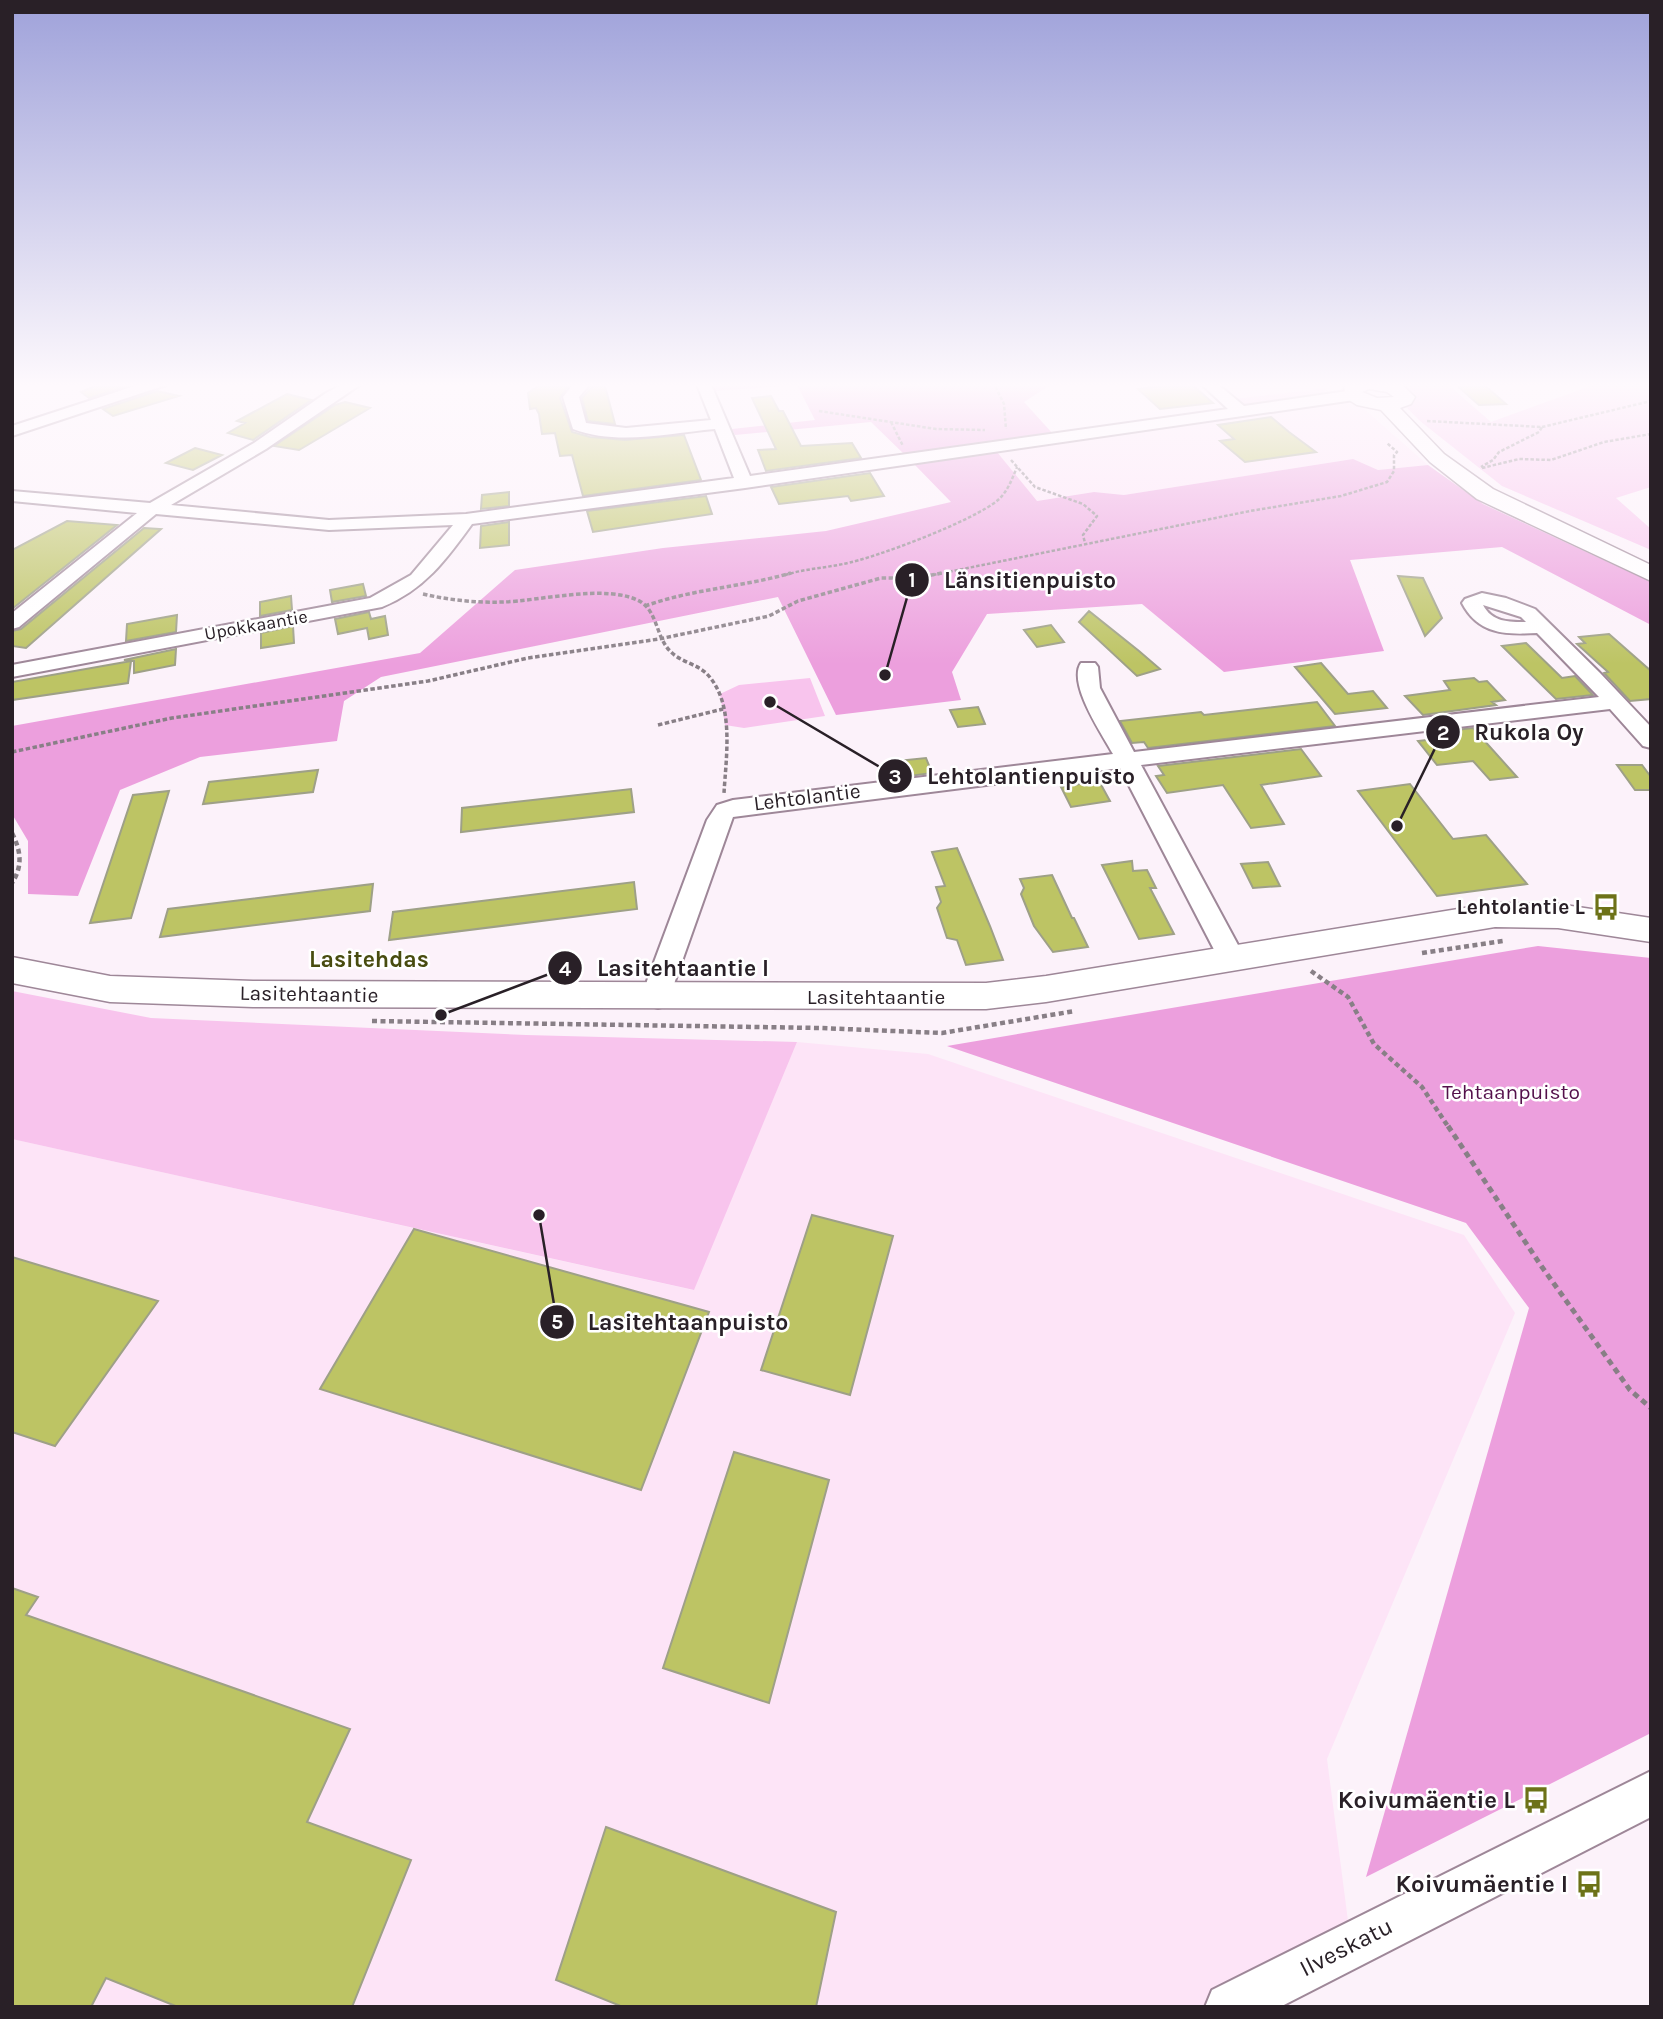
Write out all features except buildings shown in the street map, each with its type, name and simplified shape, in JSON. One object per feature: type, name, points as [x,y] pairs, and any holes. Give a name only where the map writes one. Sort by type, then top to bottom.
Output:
[{"type":"street","points":[[12,623],[151,510],[209,476]]},
{"type":"street","points":[[742,476],[745,483]]},
{"type":"street","points":[[12,496],[329,525],[466,519],[792,476]]},
{"type":"street","points":[[1461,476],[1485,494],[1651,574]]},
{"type":"street","name":"Upokkaantie","points":[[12,671],[365,606],[407,590],[425,575],[466,519]]},
{"type":"street","points":[[1542,627],[1651,741]]},
{"type":"street","points":[[1088,667],[1089,688],[1232,958]]},
{"type":"street","name":"Lehtolantie","points":[[659,997],[661,981],[719,820],[725,811],[743,805],[1616,702]]},
{"type":"street","name":"Lasitehtaantie","points":[[12,970],[110,989],[174,991],[659,997],[986,996],[1046,989],[1495,915],[1558,916],[1651,930]]},
{"type":"street","name":"Ilveskatu","points":[[1229,2007],[1651,1793]]},
{"type":"path","points":[[645,606],[672,596],[756,583],[807,568],[841,565],[869,558],[955,523],[996,502],[1007,491],[1013,476]]},
{"type":"path","points":[[1025,476],[1035,487],[1083,504],[1097,516],[1083,535],[1085,543]]},
{"type":"path","points":[[12,752],[172,718],[428,681],[528,658],[659,639],[769,617],[798,601],[881,578],[916,579],[1085,543],[1342,496],[1387,482],[1391,476]]},
{"type":"path","points":[[407,590],[448,601],[588,596],[626,597],[641,601],[650,613],[659,639],[673,655],[704,671],[717,686],[725,725],[725,811]]},
{"type":"path","points":[[658,725],[723,709]]},
{"type":"path","points":[[12,834],[20,849],[20,873],[12,883]]},
{"type":"path","points":[[1311,971],[1348,997],[1374,1044],[1422,1087],[1542,1267],[1630,1390],[1651,1408]]},
{"type":"shaded area","points":[[1016,476],[1243,476],[1124,495],[1094,492],[1036,501]]},
{"type":"shaded area","points":[[1490,476],[1651,476],[1651,487],[1616,498],[1651,529],[1651,550],[1502,486]]},
{"type":"shaded area","points":[[810,678],[825,716],[744,728],[725,725],[720,694],[739,685]]},
{"type":"shaded area","points":[[12,991],[151,1018],[526,1035],[797,1042],[694,1290],[12,1139]]},
{"type":"shaded area","points":[[797,1042],[928,1054],[1464,1235],[1515,1313],[1327,1759],[1351,1944],[1229,2007],[12,2007],[12,1139],[693,1290]]},
{"type":"green space","points":[[926,476],[1017,476],[1037,501],[1094,492],[1124,495],[1243,476],[1444,476],[1483,504],[1651,582],[1651,625],[1502,547],[1350,560],[1384,651],[1224,672],[1142,604],[987,614],[952,672],[961,700],[836,715],[778,597],[381,677],[344,701],[337,741],[200,757],[120,790],[78,896],[28,894],[28,841],[12,814],[12,726],[420,653],[515,570],[663,548],[826,531],[951,502]]},
{"type":"green space","name":"Tehtaanpuisto","points":[[1538,946],[1651,958],[1651,1733],[1366,1877],[1529,1308],[1466,1223],[947,1046]]},
{"type":"place","name":"Länsitienpuisto","points":[[885,675]]},
{"type":"place","name":"Lehtolantienpuisto","points":[[770,702]]},
{"type":"place","name":"Rukola Oy","points":[[1397,826]]},
{"type":"place","name":"Lehtolantie L","points":[[1606,907]]},
{"type":"place","name":"Lasitehtaantie I","points":[[441,1015]]},
{"type":"place","name":"Lasitehtaanpuisto","points":[[539,1215]]},
{"type":"place","name":"Koivumäentie L","points":[[1536,1800]]},
{"type":"place","name":"Koivumäentie I","points":[[1589,1884]]},
{"type":"district","name":"Lasitehdas","points":[[369,959]]}]
